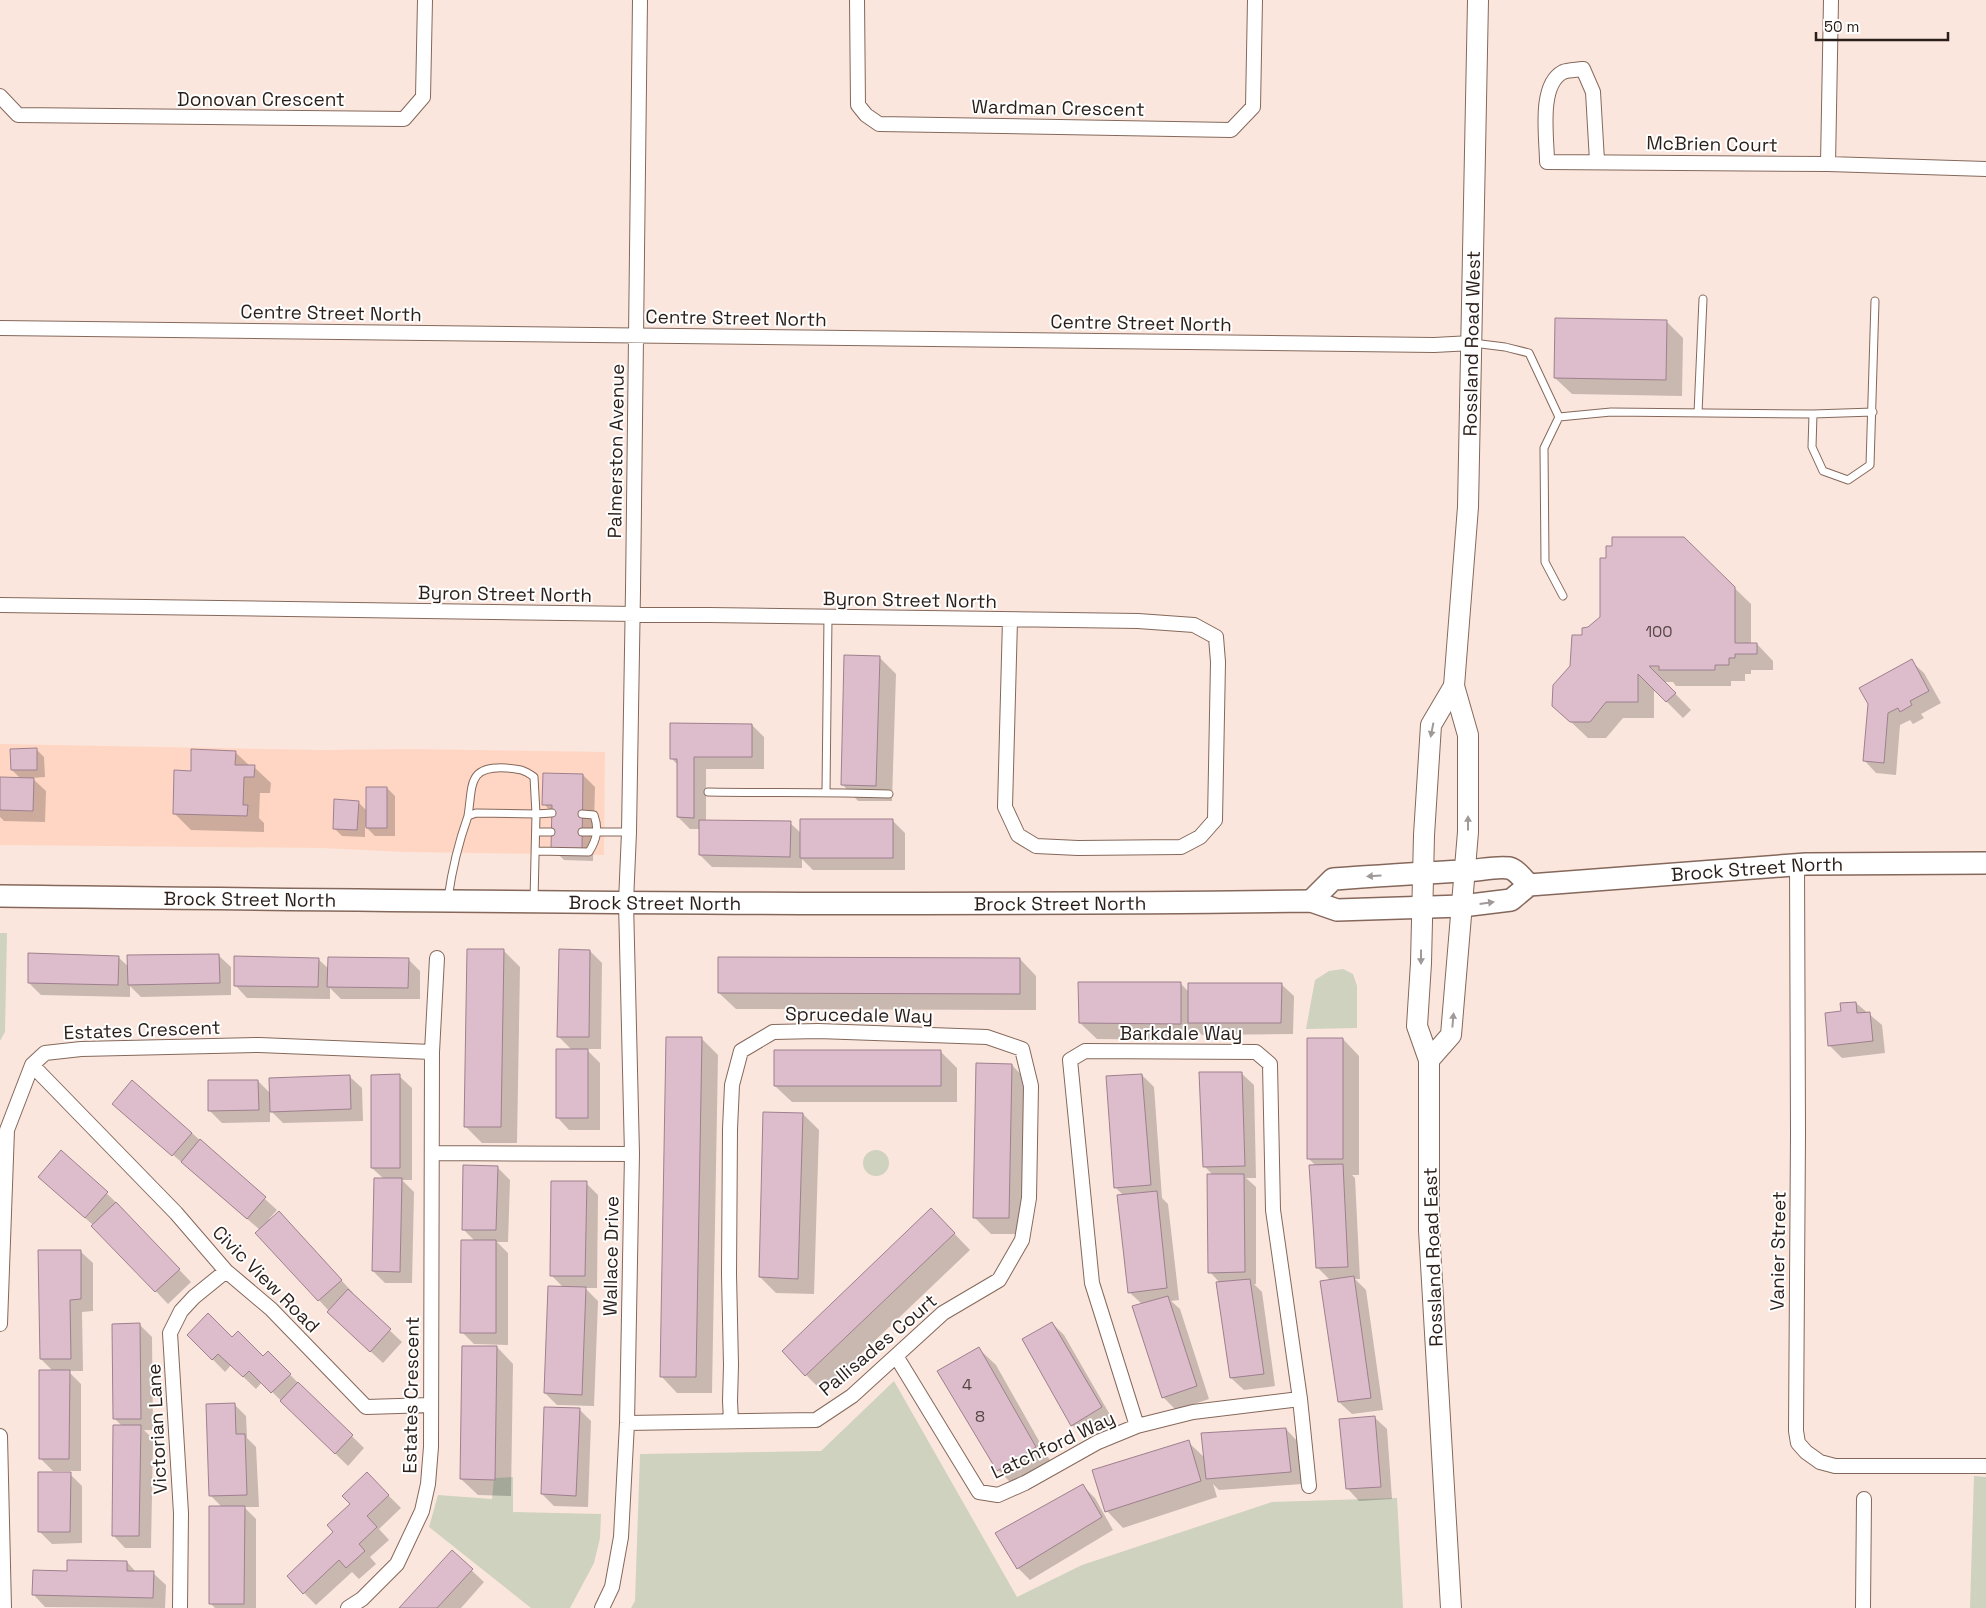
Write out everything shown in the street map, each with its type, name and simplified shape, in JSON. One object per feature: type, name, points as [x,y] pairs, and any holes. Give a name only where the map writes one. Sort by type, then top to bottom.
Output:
[{"type":"main road","name":"Rossland Road West","points":[[1462,906],[1466,872],[1468,735],[1454,686],[1468,508],[1478,0]]},
{"type":"main road","name":"Rossland Road West","points":[[1421,908],[1432,725],[1454,686]]},
{"type":"main road","name":"Brock Street North","points":[[0,896],[534,903],[1074,904],[1311,901],[1337,910],[1462,906],[1511,900],[1529,885],[1797,864],[1986,862]]},
{"type":"main road","points":[[1311,901],[1333,878],[1423,872],[1466,872],[1510,868],[1519,874],[1529,885]]},
{"type":"main road","points":[[1429,1060],[1451,1035],[1462,906]]},
{"type":"main road","name":"Rossland Road East","points":[[1421,908],[1421,963],[1417,1026],[1429,1060],[1429,1230],[1451,1608]]},
{"type":"street","name":"Donovan Crescent","points":[[0,96],[18,115],[404,119],[423,97],[425,0]]},
{"type":"street","name":"Palmerston Avenue","points":[[626,902],[633,614],[640,0]]},
{"type":"street","name":"Wardman Crescent","points":[[857,0],[858,104],[866,115],[879,124],[1231,130],[1253,107],[1255,0]]},
{"type":"street","points":[[1828,164],[1831,0]]},
{"type":"street","name":"McBrien Court","points":[[1597,161],[1593,92],[1583,69],[1564,72],[1554,80],[1546,98],[1548,162],[1828,164],[1986,169]]},
{"type":"street","name":"Centre Street North","points":[[0,328],[1434,345],[1472,343]]},
{"type":"street","name":"Byron Street North","points":[[0,605],[1138,621],[1194,625],[1216,637],[1218,662],[1215,820],[1200,837],[1181,847],[1078,848],[1036,846],[1018,836],[1005,807],[1010,620]]},
{"type":"street","name":"Vanier Street","points":[[1797,864],[1798,1134],[1795,1383],[1798,1443],[1806,1452],[1820,1462],[1835,1466],[1986,1466]]},
{"type":"street","name":"Wallace Drive","points":[[602,1608],[612,1587],[621,1537],[627,1423],[632,1154],[626,902]]},
{"type":"street","name":"Estates Crescent","points":[[348,1608],[362,1599],[397,1564],[422,1511],[428,1484],[431,1461],[432,1052],[437,958]]},
{"type":"street","name":"Sprucedale Way","points":[[731,1421],[729,1274],[732,1085],[741,1051],[773,1032],[818,1031],[987,1037],[1022,1049],[1031,1086],[1029,1198],[1022,1240],[999,1280]]},
{"type":"street","name":"Estates Crescent","points":[[32,1065],[45,1053],[81,1049],[259,1045],[432,1052]]},
{"type":"street","name":"Barkdale Way","points":[[1137,1426],[1092,1283],[1070,1060],[1085,1051],[1256,1052],[1270,1064],[1273,1210],[1300,1399],[1309,1486]]},
{"type":"street","points":[[0,1324],[7,1130],[32,1065]]},
{"type":"street","name":"Civic View Road","points":[[32,1065],[176,1213],[226,1271],[271,1309],[366,1407],[431,1405]]},
{"type":"street","points":[[433,1153],[632,1154]]},
{"type":"street","name":"Victorian Lane","points":[[180,1608],[181,1513],[170,1332],[181,1311],[194,1297],[226,1271]]},
{"type":"street","name":"Pallisades Court","points":[[627,1423],[816,1420],[852,1396],[943,1313],[999,1280]]},
{"type":"street","name":"Latchford Way","points":[[896,1356],[979,1492],[998,1495],[1025,1483],[1098,1442],[1137,1426],[1193,1412],[1300,1399]]},
{"type":"street","points":[[0,1436],[4,1608]]},
{"type":"street","points":[[1864,1499],[1864,1608]]},
{"type":"lane","points":[[1698,413],[1703,298]]},
{"type":"lane","points":[[1813,414],[1812,447],[1823,471],[1848,480],[1870,465],[1875,301]]},
{"type":"lane","points":[[1472,343],[1515,348],[1529,353],[1559,417]]},
{"type":"lane","points":[[1559,417],[1611,412],[1813,414],[1873,412]]},
{"type":"lane","points":[[1559,417],[1544,448],[1545,562],[1563,596]]},
{"type":"lane","points":[[826,792],[828,617]]},
{"type":"lane","points":[[448,901],[454,861],[468,816],[475,778],[481,770],[491,768],[524,770],[534,777],[536,814],[534,903]]},
{"type":"lane","points":[[708,792],[889,794]]},
{"type":"lane","points":[[468,816],[476,813],[552,813]]},
{"type":"lane","points":[[535,851],[590,852],[598,832],[594,815],[582,814]]},
{"type":"lane","points":[[536,832],[551,832]]},
{"type":"lane","points":[[582,832],[629,832]]},
{"type":"shaded area","points":[[0,744],[322,750],[407,749],[605,752],[604,855],[405,852],[321,848],[0,845]]},
{"type":"green space","points":[[0,933],[7,933],[5,1032],[0,1041]]},
{"type":"green space","points":[[1343,969],[1353,974],[1357,986],[1357,1028],[1306,1029],[1315,980],[1329,971]]},
{"type":"green space","points":[[876,1150],[886,1153],[889,1163],[886,1173],[876,1176],[866,1173],[863,1163],[866,1153]]},
{"type":"green space","points":[[894,1381],[1017,1597],[1082,1565],[1272,1502],[1397,1498],[1403,1608],[631,1608],[635,1601],[640,1454],[821,1451]]},
{"type":"green space","points":[[1974,1476],[1986,1477],[1986,1608],[1970,1608]]},
{"type":"green space","points":[[513,1477],[513,1512],[601,1514],[600,1538],[594,1563],[570,1608],[531,1608],[429,1527],[438,1495],[492,1499],[494,1478]]},
{"type":"building","points":[[1555,318],[1667,320],[1666,380],[1554,378]]},
{"type":"building","points":[[1612,537],[1684,537],[1735,587],[1735,643],[1757,643],[1757,654],[1735,654],[1735,658],[1729,658],[1729,665],[1715,665],[1715,670],[1659,670],[1659,666],[1649,666],[1676,693],[1666,702],[1638,674],[1638,702],[1606,702],[1590,722],[1570,722],[1552,706],[1553,685],[1570,666],[1572,635],[1582,635],[1582,628],[1588,627],[1600,617],[1600,558],[1606,558],[1606,546],[1612,546]]},
{"type":"building","points":[[844,655],[880,656],[876,786],[841,785]]},
{"type":"building","points":[[1912,659],[1929,691],[1910,701],[1912,705],[1900,712],[1898,708],[1888,713],[1884,763],[1863,761],[1868,704],[1859,688]]},
{"type":"building","points":[[670,723],[752,724],[752,757],[694,757],[694,818],[677,817],[677,759],[670,759]]},
{"type":"building","points":[[37,748],[37,770],[11,770],[10,749]]},
{"type":"building","points":[[191,749],[236,751],[235,765],[255,765],[254,777],[244,777],[243,805],[248,805],[247,816],[173,814],[174,770],[191,771]]},
{"type":"building","points":[[543,773],[583,774],[582,849],[551,849],[552,805],[542,805]]},
{"type":"building","points":[[0,777],[34,778],[33,811],[0,810]]},
{"type":"building","points":[[366,787],[387,787],[387,828],[366,828]]},
{"type":"building","points":[[334,799],[359,801],[357,830],[333,829]]},
{"type":"building","points":[[800,819],[893,819],[893,858],[800,858]]},
{"type":"building","points":[[699,820],[791,821],[790,857],[699,855]]},
{"type":"building","points":[[467,949],[504,949],[501,1127],[464,1127]]},
{"type":"building","points":[[559,949],[590,950],[589,1037],[557,1037]]},
{"type":"building","points":[[28,953],[119,956],[118,985],[28,983]]},
{"type":"building","points":[[219,954],[220,983],[128,985],[127,955]]},
{"type":"building","points":[[234,956],[319,958],[318,987],[234,986]]},
{"type":"building","points":[[328,957],[409,958],[408,988],[327,987]]},
{"type":"building","points":[[718,957],[1020,958],[1020,994],[718,993]]},
{"type":"building","points":[[1078,982],[1181,982],[1181,1024],[1079,1023]]},
{"type":"building","points":[[1188,983],[1282,983],[1281,1023],[1188,1023]]},
{"type":"building","points":[[1856,1002],[1857,1013],[1870,1012],[1873,1041],[1828,1046],[1825,1013],[1841,1011],[1840,1003]]},
{"type":"building","points":[[666,1037],[702,1037],[696,1377],[660,1377]]},
{"type":"building","points":[[1307,1038],[1343,1038],[1343,1159],[1307,1159]]},
{"type":"building","points":[[556,1049],[588,1049],[588,1118],[556,1118]]},
{"type":"building","points":[[774,1050],[941,1050],[941,1086],[774,1086]]},
{"type":"building","points":[[976,1063],[1012,1064],[1009,1218],[973,1218]]},
{"type":"building","points":[[1199,1072],[1242,1072],[1245,1166],[1203,1167]]},
{"type":"building","points":[[400,1074],[400,1168],[371,1168],[371,1075]]},
{"type":"building","points":[[1142,1074],[1151,1185],[1114,1188],[1106,1076]]},
{"type":"building","points":[[350,1075],[351,1109],[270,1112],[269,1078]]},
{"type":"building","points":[[132,1080],[192,1133],[172,1156],[112,1104]]},
{"type":"building","points":[[208,1080],[258,1080],[259,1110],[208,1111]]},
{"type":"building","points":[[763,1112],[803,1113],[798,1279],[759,1277]]},
{"type":"building","points":[[200,1139],[266,1197],[247,1219],[181,1162]]},
{"type":"building","points":[[61,1150],[108,1192],[85,1218],[38,1177]]},
{"type":"building","points":[[1343,1164],[1348,1267],[1316,1268],[1309,1165]]},
{"type":"building","points":[[463,1165],[498,1166],[496,1230],[462,1230]]},
{"type":"building","points":[[1207,1174],[1244,1174],[1245,1272],[1208,1273]]},
{"type":"building","points":[[374,1178],[402,1178],[400,1272],[372,1271]]},
{"type":"building","points":[[551,1181],[587,1181],[585,1276],[550,1276]]},
{"type":"building","points":[[1157,1191],[1167,1288],[1128,1293],[1117,1195]]},
{"type":"building","points":[[116,1202],[180,1269],[155,1292],[91,1226]]},
{"type":"building","points":[[931,1208],[955,1233],[805,1376],[782,1351]]},
{"type":"building","points":[[279,1211],[342,1280],[318,1301],[255,1233]]},
{"type":"building","points":[[461,1240],[496,1240],[496,1333],[460,1333]]},
{"type":"building","points":[[38,1250],[81,1250],[81,1299],[70,1300],[71,1359],[40,1359]]},
{"type":"building","points":[[1354,1276],[1371,1398],[1338,1402],[1320,1281]]},
{"type":"building","points":[[1250,1279],[1264,1374],[1230,1378],[1216,1282]]},
{"type":"building","points":[[548,1286],[586,1287],[582,1395],[544,1393]]},
{"type":"building","points":[[348,1289],[391,1329],[370,1352],[327,1312]]},
{"type":"building","points":[[1168,1296],[1197,1386],[1162,1398],[1132,1306]]},
{"type":"building","points":[[208,1313],[232,1337],[238,1331],[263,1356],[268,1351],[291,1374],[271,1393],[249,1371],[243,1377],[218,1354],[212,1360],[187,1335]]},
{"type":"building","points":[[1052,1322],[1102,1407],[1071,1426],[1022,1339]]},
{"type":"building","points":[[140,1323],[141,1419],[113,1419],[112,1324]]},
{"type":"building","points":[[462,1346],[497,1346],[495,1480],[460,1479]]},
{"type":"building","points":[[979,1347],[1036,1447],[997,1471],[937,1371]]},
{"type":"building","points":[[39,1370],[70,1370],[69,1459],[39,1459]]},
{"type":"building","points":[[298,1382],[353,1435],[335,1454],[280,1401]]},
{"type":"building","points":[[235,1403],[236,1434],[245,1434],[247,1495],[209,1496],[206,1404]]},
{"type":"building","points":[[544,1407],[580,1408],[576,1496],[541,1494]]},
{"type":"building","points":[[1375,1416],[1381,1487],[1346,1489],[1339,1419]]},
{"type":"building","points":[[113,1425],[141,1425],[139,1536],[112,1536]]},
{"type":"building","points":[[1286,1428],[1291,1472],[1206,1479],[1201,1433]]},
{"type":"building","points":[[1189,1440],[1201,1481],[1105,1512],[1092,1470]]},
{"type":"building","points":[[38,1472],[71,1472],[70,1532],[38,1532]]},
{"type":"building","points":[[367,1472],[389,1495],[367,1516],[377,1527],[359,1544],[365,1551],[346,1568],[339,1560],[303,1594],[287,1576],[333,1532],[327,1525],[350,1504],[342,1496]]},
{"type":"building","points":[[1083,1484],[1102,1517],[1017,1569],[995,1533]]},
{"type":"building","points":[[209,1506],[245,1506],[244,1604],[209,1604]]},
{"type":"building","points":[[452,1550],[473,1569],[437,1608],[399,1608]]},
{"type":"building","points":[[67,1560],[127,1561],[127,1571],[154,1571],[153,1598],[32,1595],[33,1570],[67,1571]]}]
